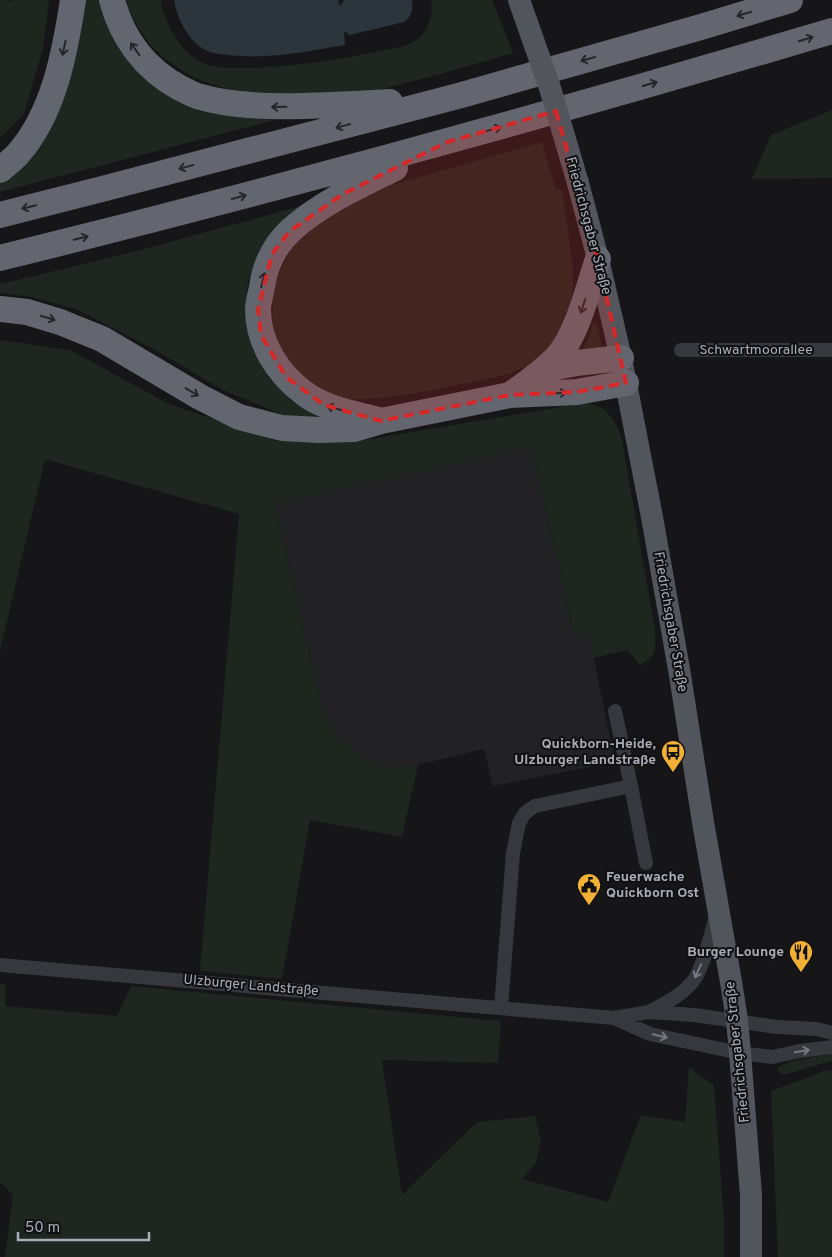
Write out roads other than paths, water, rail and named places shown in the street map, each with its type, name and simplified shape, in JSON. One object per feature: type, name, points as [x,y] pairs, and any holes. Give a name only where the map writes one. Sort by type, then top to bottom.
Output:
[{"type":"highway","points":[[0,170],[17,155],[35,130],[46,108],[63,55],[73,0]]},
{"type":"highway","points":[[112,0],[123,31],[149,67],[172,84],[195,96],[268,107],[346,105],[458,96]]},
{"type":"highway","points":[[0,215],[458,96],[790,0]]},
{"type":"highway","points":[[0,258],[114,230],[447,142],[832,31]]},
{"type":"highway","points":[[381,421],[324,405],[304,394],[286,377],[272,358],[261,335],[258,309],[263,278],[272,254],[290,231],[314,212],[343,194],[447,142]]},
{"type":"highway","points":[[510,395],[545,369],[563,349],[578,322],[598,259]]},
{"type":"highway","points":[[0,309],[27,312],[60,322],[102,339],[239,417],[282,428],[354,429],[381,421],[510,395],[577,392],[626,383]]},
{"type":"highway","points":[[545,369],[577,362],[621,358]]},
{"type":"main road","name":"Friedrichsgaber Straße","points":[[519,0],[550,88],[598,259],[621,358],[652,517],[737,1020],[751,1195],[752,1257]]},
{"type":"street","name":"Schwartmoorallee","points":[[681,350],[832,350]]},
{"type":"street","points":[[615,711],[646,863]]},
{"type":"street","points":[[501,1008],[513,853],[519,823],[524,813],[535,806],[631,786]]},
{"type":"street","name":"Ulzburger Landstraße","points":[[649,1012],[676,997],[696,978],[719,908]]},
{"type":"street","name":"Ulzburger Landstraße","points":[[0,965],[614,1018],[649,1012],[694,1014],[777,1027],[817,1028],[832,1033]]},
{"type":"street","name":"Ulzburger Landstraße","points":[[614,1018],[650,1034],[772,1058],[832,1047]]},
{"type":"place","name":"Quickborn-Heide, Ulzburger Landstraße","points":[[673,773]]},
{"type":"place","name":"Feuerwache Quickborn Ost","points":[[589,906]]},
{"type":"place","name":"Burger Lounge","points":[[801,973]]}]
